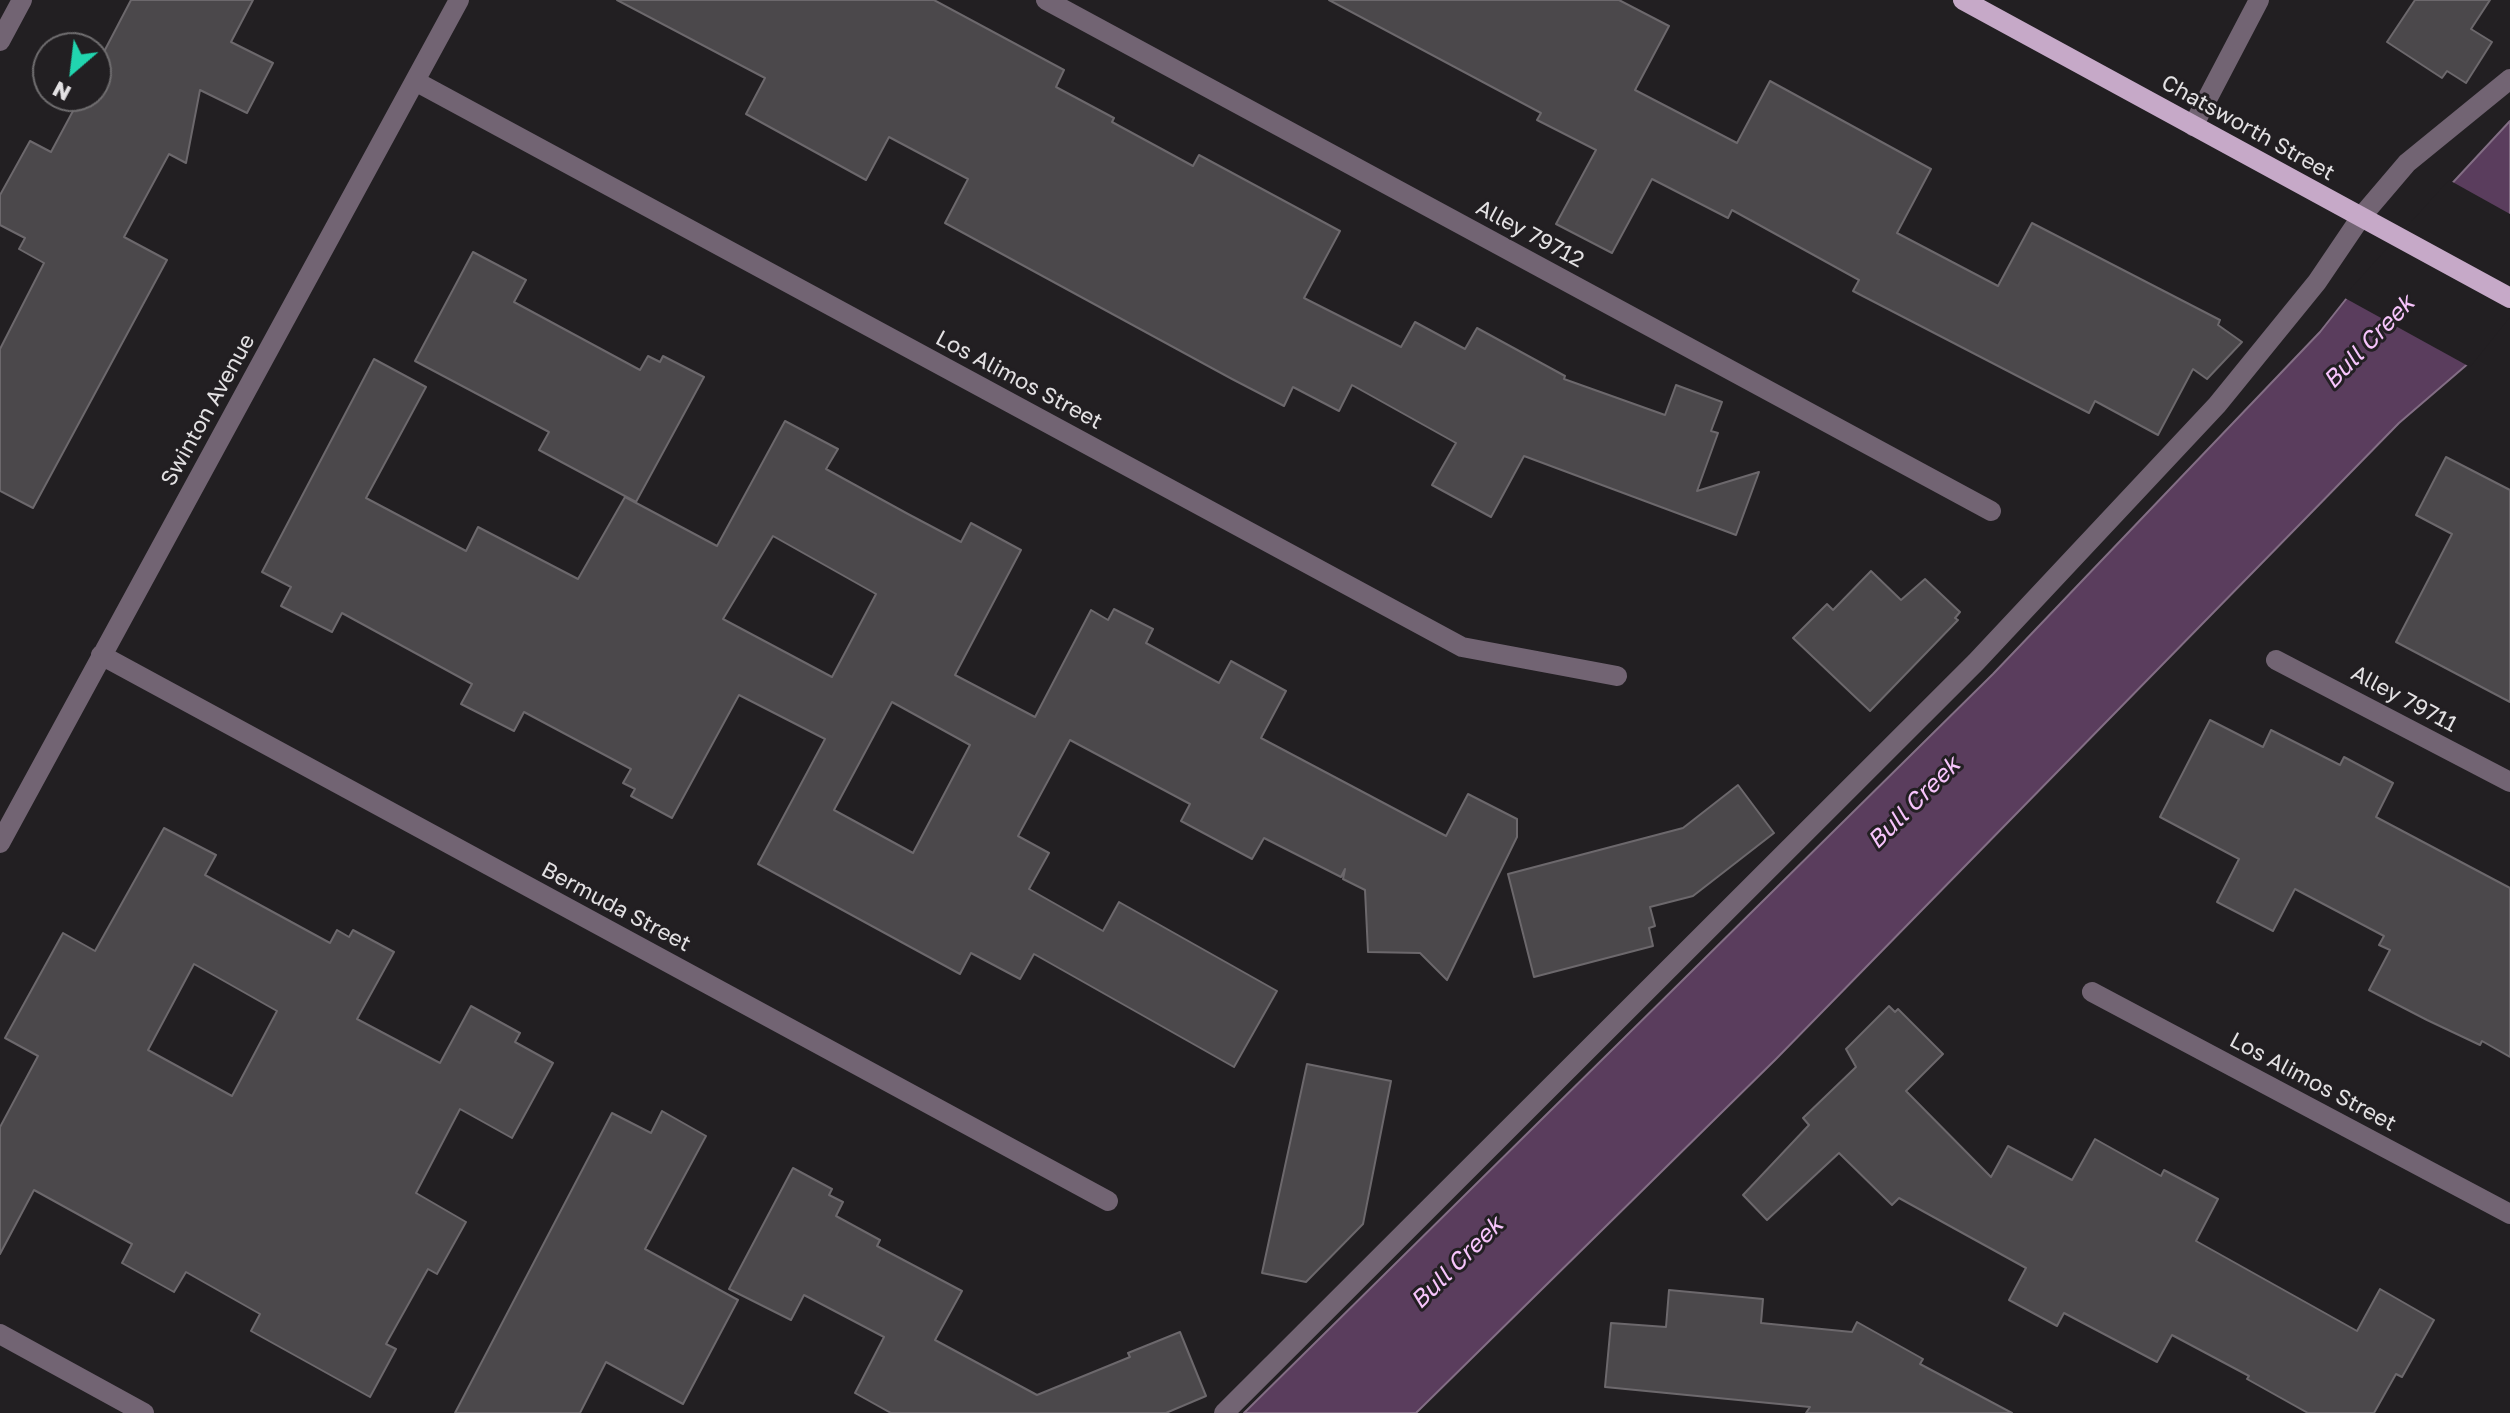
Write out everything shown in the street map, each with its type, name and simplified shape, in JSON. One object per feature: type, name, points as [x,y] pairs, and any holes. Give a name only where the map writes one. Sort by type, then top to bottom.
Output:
[{"type":"main road","name":"Chatsworth Street","points":[[1963,0],[2510,298]]},
{"type":"street","points":[[0,41],[22,0]]},
{"type":"street","name":"Swinton Avenue","points":[[0,843],[459,0]]},
{"type":"street","name":"Alley 79712","points":[[1046,0],[1991,511]]},
{"type":"street","points":[[2193,126],[2259,0]]},
{"type":"street","points":[[1224,1413],[1976,662],[2217,405],[2317,282],[2361,217],[2407,163],[2510,79]]},
{"type":"street","name":"Los Alimos Street","points":[[415,81],[1462,647],[1617,676]]},
{"type":"street","name":"Bermuda Street","points":[[101,655],[1108,1201]]},
{"type":"street","name":"Alley 79711","points":[[2276,660],[2510,782]]},
{"type":"street","name":"Los Alimos Street","points":[[2092,992],[2510,1214]]},
{"type":"street","points":[[0,1334],[144,1413]]},
{"type":"water","name":"Bull Creek","points":[[2510,121],[2510,310],[2470,362],[2399,423],[1776,1059],[1416,1413],[1244,1413],[1993,674],[2320,332],[2354,289]]},
{"type":"pier","points":[[2449,180],[2510,214],[2510,317],[2470,367],[2343,297]]},
{"type":"building","points":[[131,0],[253,0],[231,42],[273,63],[247,113],[200,90],[186,163],[169,154],[124,237],[167,260],[33,508],[0,491],[0,349],[44,263],[19,249],[25,238],[0,225],[0,195],[30,141],[51,152],[72,112],[112,112],[112,36]]},
{"type":"building","points":[[617,0],[934,0],[1064,70],[1056,87],[1114,118],[1112,122],[1193,166],[1199,155],[1340,231],[1304,298],[1401,347],[1415,322],[1465,349],[1477,328],[1565,376],[1564,379],[1665,415],[1676,385],[1722,402],[1711,431],[1718,433],[1697,491],[1759,472],[1736,535],[1524,456],[1491,517],[1432,485],[1456,443],[1352,385],[1339,411],[1293,387],[1284,406],[1232,379],[945,223],[968,179],[889,137],[866,180],[746,114],[765,78]]},
{"type":"building","points":[[1329,0],[1619,0],[1669,26],[1635,90],[1737,143],[1770,81],[1931,169],[1897,233],[1998,286],[2032,223],[2220,320],[2218,325],[2242,342],[2207,379],[2193,369],[2158,435],[2095,401],[2089,413],[1853,291],[1859,280],[1732,210],[1728,218],[1652,179],[1612,253],[1556,224],[1596,150],[1537,120],[1541,113]]},
{"type":"building","points":[[2415,0],[2490,0],[2471,29],[2492,42],[2466,83],[2447,71],[2442,78],[2387,42]]},
{"type":"building","points":[[473,252],[526,280],[514,302],[640,370],[648,356],[660,362],[663,356],[704,377],[636,502],[539,450],[549,432],[415,361]]},
{"type":"building","points":[[374,359],[426,387],[366,498],[466,551],[478,527],[578,579],[625,497],[717,546],[785,421],[838,449],[826,469],[908,514],[961,542],[971,523],[1021,550],[955,675],[1035,717],[1091,610],[1108,620],[1114,609],[1153,629],[1146,643],[1219,683],[1231,661],[1286,691],[1261,738],[1446,836],[1468,794],[1517,819],[1517,837],[1447,980],[1420,953],[1368,952],[1365,890],[1343,879],[1345,869],[1341,877],[1264,838],[1252,859],[1181,821],[1190,804],[1070,740],[1018,836],[1049,853],[1029,889],[1103,931],[1119,902],[1277,991],[1234,1067],[1034,954],[1020,979],[971,953],[960,974],[758,864],[825,739],[739,695],[672,818],[631,796],[635,789],[623,783],[631,769],[524,712],[514,731],[461,704],[472,684],[342,613],[332,632],[281,606],[291,587],[262,572]],"holes":[[[773,536],[876,594],[832,677],[723,619]],[[892,702],[970,745],[913,853],[834,810]]]},
{"type":"building","points":[[2446,457],[2510,490],[2510,702],[2396,642],[2452,534],[2416,515]]},
{"type":"building","points":[[1871,571],[1901,600],[1925,579],[1960,612],[1955,618],[1958,620],[1870,711],[1793,638],[1827,604],[1833,610]]},
{"type":"building","points":[[2210,720],[2263,747],[2271,730],[2340,765],[2344,757],[2393,783],[2376,817],[2510,888],[2510,1057],[2482,1041],[2480,1045],[2369,990],[2390,950],[2379,945],[2384,936],[2295,889],[2273,931],[2217,902],[2239,859],[2160,817]]},
{"type":"building","points":[[1738,785],[1774,833],[1693,896],[1650,907],[1655,926],[1649,928],[1653,946],[1534,977],[1508,874],[1683,828]]},
{"type":"building","points":[[164,828],[216,855],[205,875],[330,943],[337,930],[349,937],[353,930],[394,952],[357,1019],[440,1063],[471,1006],[520,1033],[515,1042],[553,1063],[512,1138],[460,1109],[416,1193],[466,1222],[437,1274],[428,1269],[386,1344],[396,1349],[370,1397],[251,1331],[260,1314],[186,1272],[174,1292],[122,1263],[132,1244],[34,1190],[0,1254],[0,1127],[38,1056],[5,1038],[63,933],[95,951]],"holes":[[[194,964],[277,1011],[232,1096],[148,1050]]]},
{"type":"building","points":[[1889,1006],[1895,1012],[1898,1009],[1943,1054],[1906,1091],[1991,1177],[2008,1146],[2072,1180],[2095,1139],[2161,1176],[2164,1170],[2218,1199],[2196,1241],[2357,1331],[2380,1289],[2434,1320],[2402,1377],[2396,1374],[2374,1413],[2308,1413],[2247,1379],[2249,1376],[2172,1335],[2157,1362],[2064,1313],[2057,1326],[2009,1300],[2026,1268],[1899,1198],[1892,1205],[1839,1153],[1767,1220],[1743,1195],[1809,1125],[1803,1118],[1856,1067],[1846,1049]]},
{"type":"building","points":[[1307,1064],[1391,1081],[1363,1224],[1306,1282],[1262,1273]]},
{"type":"building","points":[[662,1111],[706,1136],[645,1249],[738,1300],[683,1404],[606,1362],[580,1413],[455,1413],[612,1113],[651,1133]]},
{"type":"building","points":[[793,1168],[832,1189],[829,1195],[843,1202],[836,1216],[880,1240],[877,1246],[962,1291],[935,1340],[1037,1395],[1130,1357],[1128,1353],[1180,1332],[1206,1396],[1166,1413],[891,1413],[855,1393],[884,1337],[804,1295],[791,1320],[729,1289]]},
{"type":"building","points":[[1669,1290],[1763,1299],[1761,1323],[1852,1332],[1857,1322],[1923,1359],[1920,1364],[2012,1413],[1806,1413],[1810,1407],[1605,1387],[1611,1323],[1666,1327]]}]
